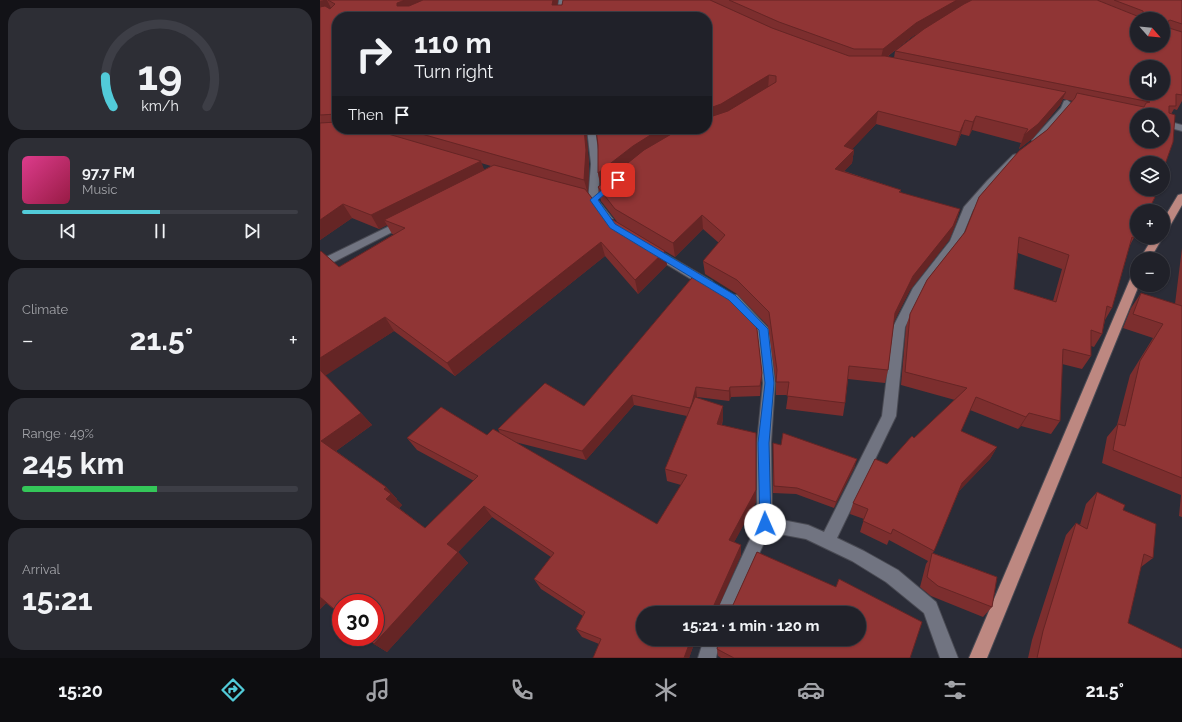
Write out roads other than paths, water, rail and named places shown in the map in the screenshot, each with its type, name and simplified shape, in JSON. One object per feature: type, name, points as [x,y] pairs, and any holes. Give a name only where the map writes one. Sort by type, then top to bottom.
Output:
[{"type":"main road","points":[[1170,217],[1182,197]]},
{"type":"main road","points":[[978,658],[1131,292]]},
{"type":"street","points":[[561,12],[562,0]]},
{"type":"street","points":[[827,541],[889,416],[899,327],[917,291],[955,242],[968,210],[990,183],[1010,162],[1037,141],[1065,109],[1067,103]]},
{"type":"street","points":[[1170,125],[1182,128]]},
{"type":"street","points":[[589,199],[597,174],[595,146],[592,134]]},
{"type":"street","points":[[589,199],[605,190]]},
{"type":"street","points":[[589,199],[613,226],[619,230]]},
{"type":"street","points":[[320,265],[412,218]]},
{"type":"street","points":[[638,242],[732,298],[764,329],[770,383],[764,443],[765,524],[727,606]]},
{"type":"street","points":[[765,524],[808,532],[892,576],[930,608],[949,658]]},
{"type":"street","points":[[707,658],[710,646]]}]
